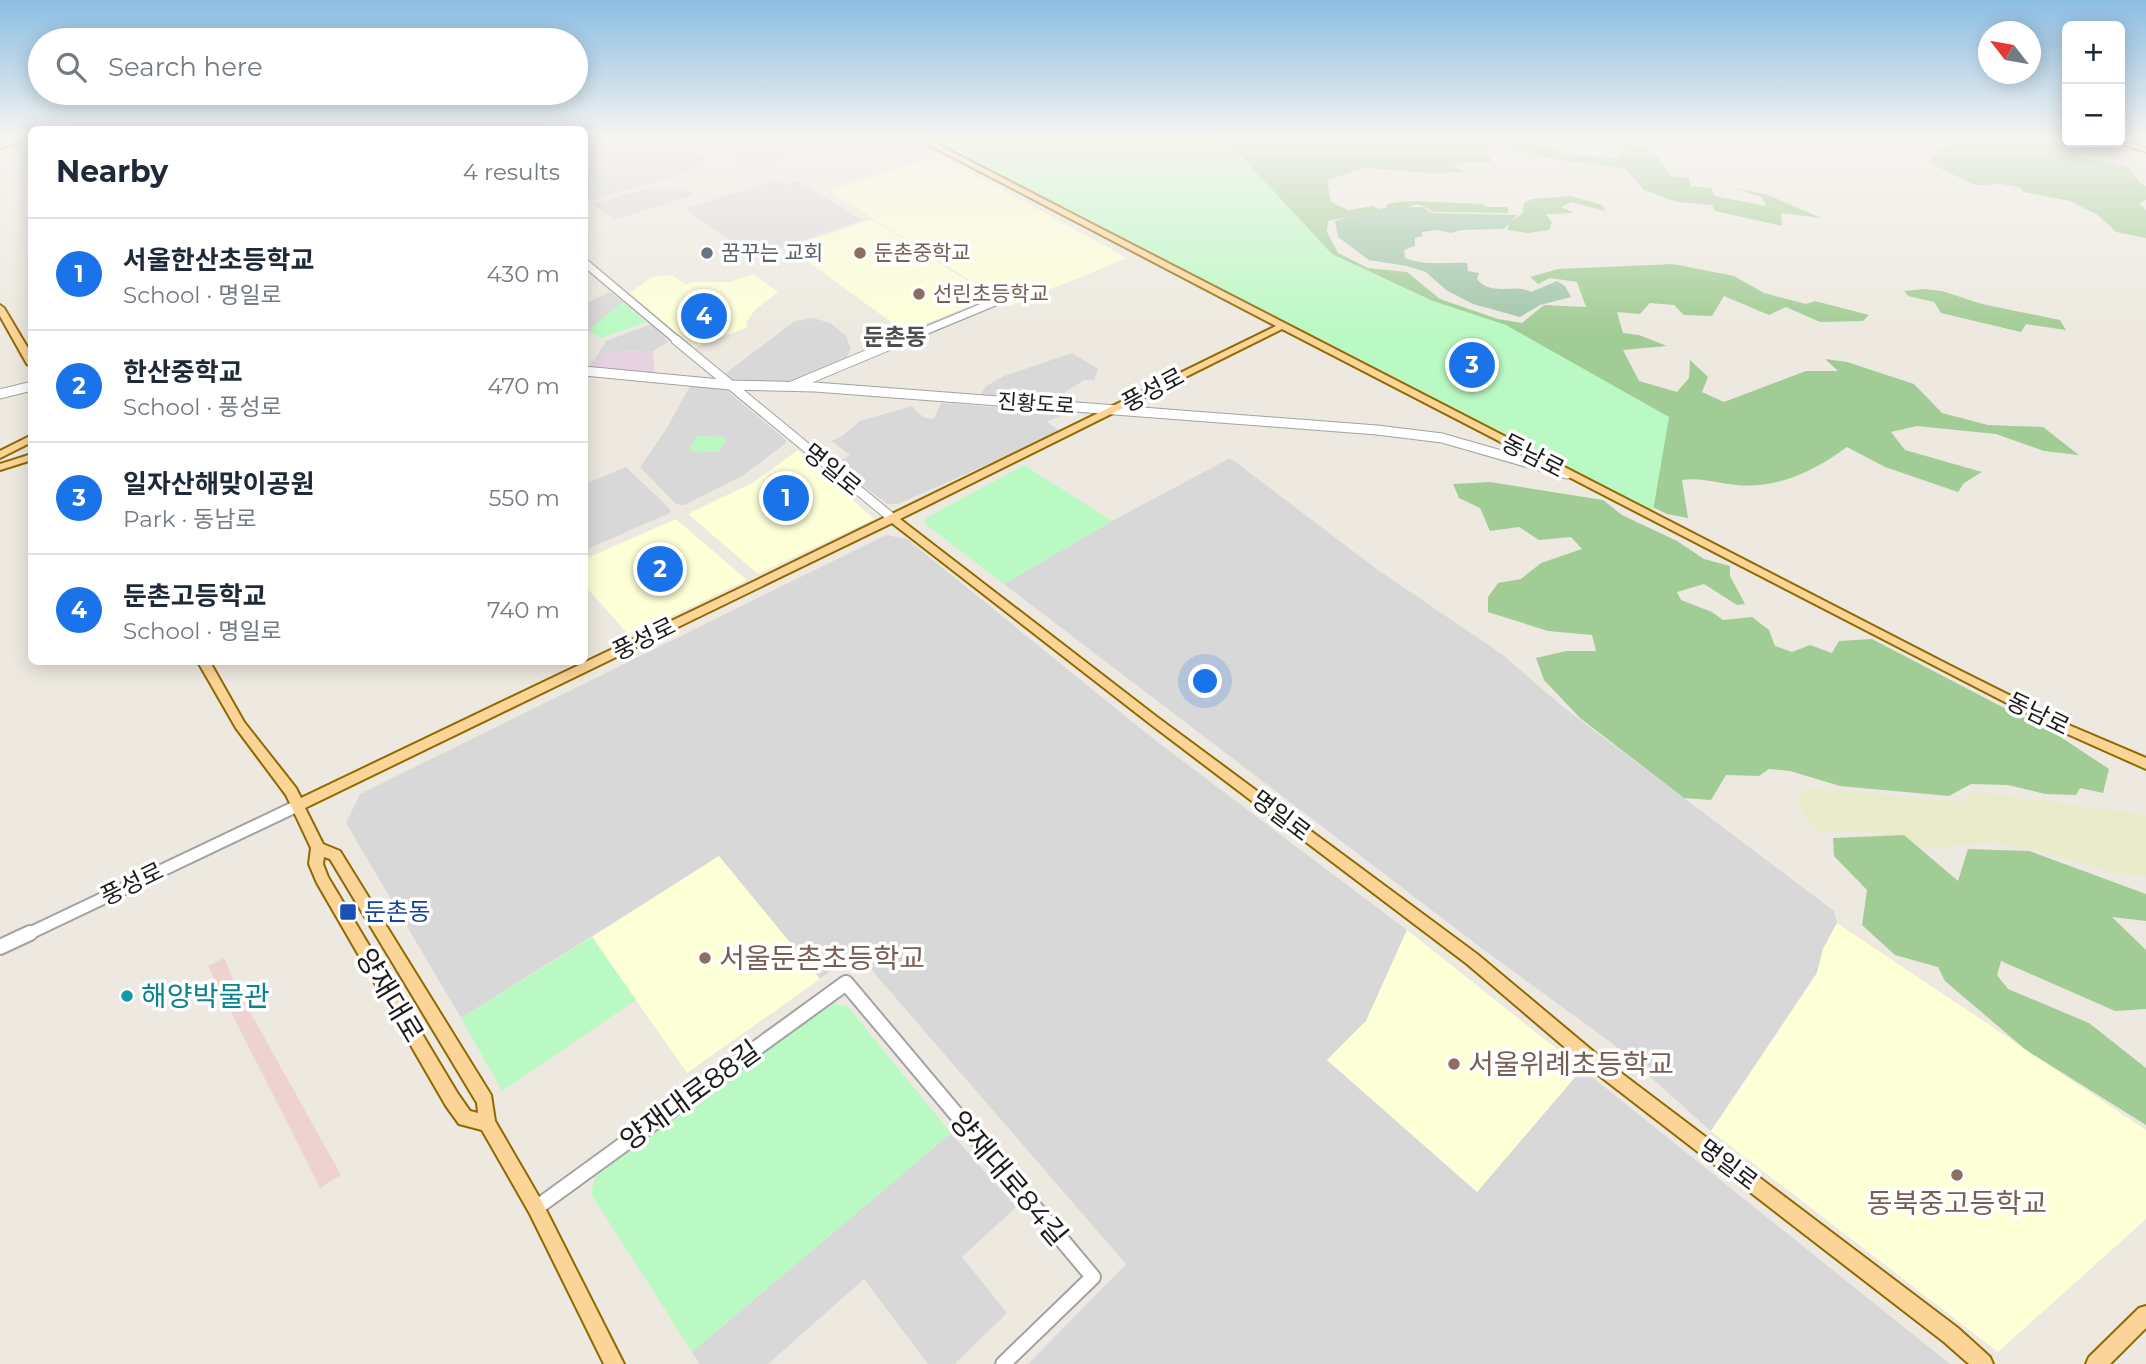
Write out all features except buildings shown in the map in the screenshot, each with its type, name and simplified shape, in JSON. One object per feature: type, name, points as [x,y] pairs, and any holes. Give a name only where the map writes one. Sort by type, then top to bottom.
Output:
[{"type":"main road","name":"동남로","points":[[1046,204],[1959,675],[2146,764]]},
{"type":"main road","points":[[0,308],[28,357]]},
{"type":"main road","name":"풍성로","points":[[297,806],[1284,325]]},
{"type":"main road","points":[[2,461],[28,442]]},
{"type":"main road","points":[[2,461],[28,450]]},
{"type":"main road","points":[[2,461],[28,458]]},
{"type":"main road","points":[[2,461],[28,464]]},
{"type":"main road","name":"명일로","points":[[892,518],[1153,720],[1472,959],[1594,1062],[1951,1335],[1983,1364]]},
{"type":"main road","name":"양재대로","points":[[206,665],[240,726],[291,792],[318,848],[316,864],[322,879],[452,1100],[465,1118],[487,1124]]},
{"type":"main road","name":"양재대로","points":[[318,848],[335,855],[485,1101],[487,1124],[536,1209],[614,1364]]},
{"type":"main road","points":[[2096,1364],[2146,1315]]},
{"type":"street","name":"명일로","points":[[588,265],[892,518]]},
{"type":"street","points":[[789,387],[997,302]]},
{"type":"street","name":"진황도로","points":[[588,371],[730,385],[815,387],[1377,430],[1443,438],[1567,474]]},
{"type":"street","points":[[815,387],[813,382],[825,371]]},
{"type":"street","points":[[0,394],[28,387]]},
{"type":"street","points":[[1130,402],[1143,412]]},
{"type":"street","name":"풍성로","points":[[0,947],[297,806]]},
{"type":"street","name":"양재대로88길","points":[[536,1209],[552,1194],[846,983]]},
{"type":"street","name":"양재대로84길","points":[[846,983],[1093,1277],[1003,1364]]},
{"type":"shaded area","points":[[595,204],[666,204],[613,220]]},
{"type":"shaded area","points":[[702,204],[835,204],[862,220],[755,257],[685,209]]},
{"type":"shaded area","points":[[849,204],[1028,204],[1127,258],[1010,306]]},
{"type":"shaded area","points":[[1075,204],[1335,204],[1348,210],[1373,206],[1381,211],[1328,221],[1327,232],[1338,253],[1368,268],[1407,272],[1440,299],[1498,319],[1522,323],[1544,305],[1586,307],[1577,282],[1550,278],[1538,284],[1530,277],[1558,269],[1673,264],[1734,276],[1764,293],[1806,304],[1815,301],[1869,315],[1863,321],[1820,322],[1786,307],[1769,315],[1724,296],[1712,316],[1684,315],[1674,305],[1650,303],[1640,314],[1617,312],[1623,333],[1639,335],[1667,346],[1623,350],[1639,381],[1677,392],[1689,378],[1690,360],[1708,377],[1702,392],[1724,402],[1806,371],[1838,371],[1825,359],[1847,362],[1914,384],[1942,413],[1988,425],[2043,427],[2079,455],[2044,451],[1996,434],[1917,426],[1891,432],[1905,450],[1982,472],[1964,483],[1958,492],[1885,467],[1847,447],[1822,464],[1795,477],[1766,484],[1751,486],[1682,480],[1688,518],[1667,514],[1570,467]]},
{"type":"shaded area","points":[[1387,204],[1483,204],[1486,207],[1508,207],[1508,213],[1432,212],[1423,206],[1416,205],[1407,209],[1386,208]]},
{"type":"shaded area","points":[[1524,204],[1568,204],[1561,207],[1574,213],[1546,214],[1552,222],[1549,230],[1528,233],[1507,230],[1510,222],[1522,214]]},
{"type":"shaded area","points":[[1577,204],[1598,204],[1603,205],[1605,211]]},
{"type":"shaded area","points":[[1696,204],[1766,206],[1765,204],[1788,204],[1821,218],[1781,213],[1782,226],[1715,211],[1712,205]]},
{"type":"shaded area","points":[[2075,204],[2140,204],[2146,210],[2146,238],[2116,232],[2098,215]]},
{"type":"shaded area","points":[[1423,207],[1431,213],[1517,215],[1504,229],[1422,232],[1422,236],[1415,238],[1415,246],[1404,250],[1405,258],[1427,263],[1467,263],[1468,271],[1479,273],[1477,279],[1496,289],[1531,292],[1557,281],[1565,286],[1571,297],[1540,305],[1520,317],[1473,304],[1446,290],[1426,272],[1369,260],[1338,237],[1335,221],[1383,208]]},
{"type":"shaded area","points":[[872,219],[992,297],[905,332],[789,248]]},
{"type":"shaded area","points":[[753,274],[778,292],[755,310],[746,323],[748,327],[694,348],[630,293],[652,277],[672,275],[686,285],[692,282],[730,282]]},
{"type":"shaded area","points":[[1924,289],[2060,320],[2066,330],[2026,324],[2021,332],[1941,313],[1934,302],[1908,296],[1904,291]]},
{"type":"shaded area","points":[[610,292],[623,302],[593,326],[590,332],[588,303]]},
{"type":"shaded area","points":[[813,318],[830,323],[846,336],[851,349],[844,362],[789,386],[732,384],[722,376],[795,321]]},
{"type":"shaded area","points":[[651,324],[668,342],[653,351],[610,352],[595,359],[606,341]]},
{"type":"shaded area","points":[[653,351],[655,375],[588,368],[595,359],[610,352]]},
{"type":"shaded area","points":[[1072,353],[1098,369],[1094,380],[1084,380],[1049,403],[978,398],[986,386],[1004,376]]},
{"type":"shaded area","points":[[690,386],[725,389],[786,440],[785,444],[742,476],[684,505],[676,504],[640,467],[665,431]]},
{"type":"shaded area","points":[[941,403],[1067,413],[1047,422],[1061,432],[898,504],[887,504],[834,464],[850,455],[831,441],[842,436],[860,421],[912,406],[924,418],[934,419]]},
{"type":"shaded area","points":[[798,450],[874,519],[758,574],[688,514],[754,482]]},
{"type":"shaded area","points":[[1230,458],[1378,570],[1503,655],[1563,707],[1834,911],[1837,923],[1823,949],[1817,973],[1711,1131],[1613,1044],[1484,950],[1004,584],[1112,521]]},
{"type":"shaded area","points":[[626,467],[671,510],[670,513],[588,549],[588,483]]},
{"type":"shaded area","points":[[1490,482],[1603,500],[1622,515],[1677,541],[1704,559],[1730,566],[1730,576],[1745,604],[1737,605],[1704,584],[1677,592],[1681,600],[1712,612],[1723,620],[1752,617],[1769,630],[1775,646],[1792,652],[1810,645],[1832,653],[1839,641],[1872,639],[2010,711],[2041,724],[2109,769],[2103,793],[2080,788],[2076,795],[2045,794],[2008,785],[1971,784],[1949,796],[1840,786],[1790,771],[1769,769],[1759,776],[1726,775],[1711,800],[1684,798],[1580,718],[1544,680],[1536,658],[1566,651],[1596,651],[1592,635],[1548,631],[1488,612],[1488,597],[1498,583],[1521,579],[1541,563],[1582,549],[1571,537],[1539,540],[1519,527],[1490,531],[1480,508],[1459,498],[1453,484]]},
{"type":"shaded area","points":[[676,519],[747,580],[630,636],[588,589],[588,558]]},
{"type":"shaded area","points":[[886,535],[907,539],[1151,737],[1407,930],[1366,1021],[1327,1060],[1477,1192],[1582,1069],[1950,1364],[1028,1364],[1126,1264],[855,951],[820,979],[718,857],[461,1018],[346,823],[360,794]]},
{"type":"shaded area","points":[[1804,788],[1961,802],[1977,792],[2146,815],[2146,876],[2119,874],[1996,842],[1928,848],[1881,833],[1818,831],[1806,819],[1797,799]]},
{"type":"shaded area","points":[[1904,835],[1958,881],[1968,849],[2029,851],[2146,894],[2146,921],[2112,917],[2146,950],[2146,1009],[2115,1011],[2001,961],[1997,975],[2008,989],[2089,1023],[2146,1068],[2146,1125],[2026,1050],[1945,981],[1938,967],[1895,955],[1862,925],[1867,890],[1834,856],[1833,838]]},
{"type":"shaded area","name":"서울둔촌초등학교","points":[[719,856],[820,979],[687,1073],[592,937]]},
{"type":"shaded area","name":"동북중고등학교","points":[[1837,923],[2146,1130],[2146,1219],[1998,1352],[1711,1131],[1817,973],[1823,949]]},
{"type":"shaded area","name":"서울위례초등학교","points":[[1407,930],[1582,1069],[1477,1192],[1327,1060],[1366,1021]]},
{"type":"shaded area","points":[[224,958],[240,994],[341,1175],[320,1188],[208,966]]},
{"type":"shaded area","points":[[951,1133],[1016,1207],[962,1257],[1007,1313],[955,1364],[928,1364],[864,1279],[768,1364],[700,1364],[692,1352]]},
{"type":"green space","points":[[1057,204],[1285,204],[1332,254],[1433,301],[1506,325],[1669,417],[1653,511]]},
{"type":"green space","points":[[623,302],[646,322],[601,338],[590,332],[593,326]]},
{"type":"green space","points":[[697,436],[727,437],[719,452],[689,451]]},
{"type":"green space","points":[[1024,465],[1112,521],[1004,584],[924,523],[926,518]]},
{"type":"green space","points":[[592,937],[636,1000],[502,1091],[461,1018]]},
{"type":"green space","points":[[832,1003],[848,1007],[951,1133],[692,1352],[591,1194],[595,1177]]},
{"type":"place","name":"꿈꾸는 교회","points":[[707,253]]},
{"type":"place","name":"둔촌중학교","points":[[860,253]]},
{"type":"place","name":"선린초등학교","points":[[919,294]]},
{"type":"place","name":"둔촌고등학교","points":[[704,316]]},
{"type":"place","name":"일자산해맞이공원","points":[[1472,365]]},
{"type":"place","name":"서울한산초등학교","points":[[786,498]]},
{"type":"place","name":"한산중학교","points":[[660,569]]},
{"type":"place","name":"둔촌동","points":[[348,912]]},
{"type":"place","name":"서울둔촌초등학교","points":[[705,958]]},
{"type":"place","name":"해양박물관","points":[[127,996]]},
{"type":"place","name":"서울위례초등학교","points":[[1454,1064]]},
{"type":"place","name":"동북중고등학교","points":[[1957,1175]]},
{"type":"district","name":"둔촌동","points":[[895,337]]}]
